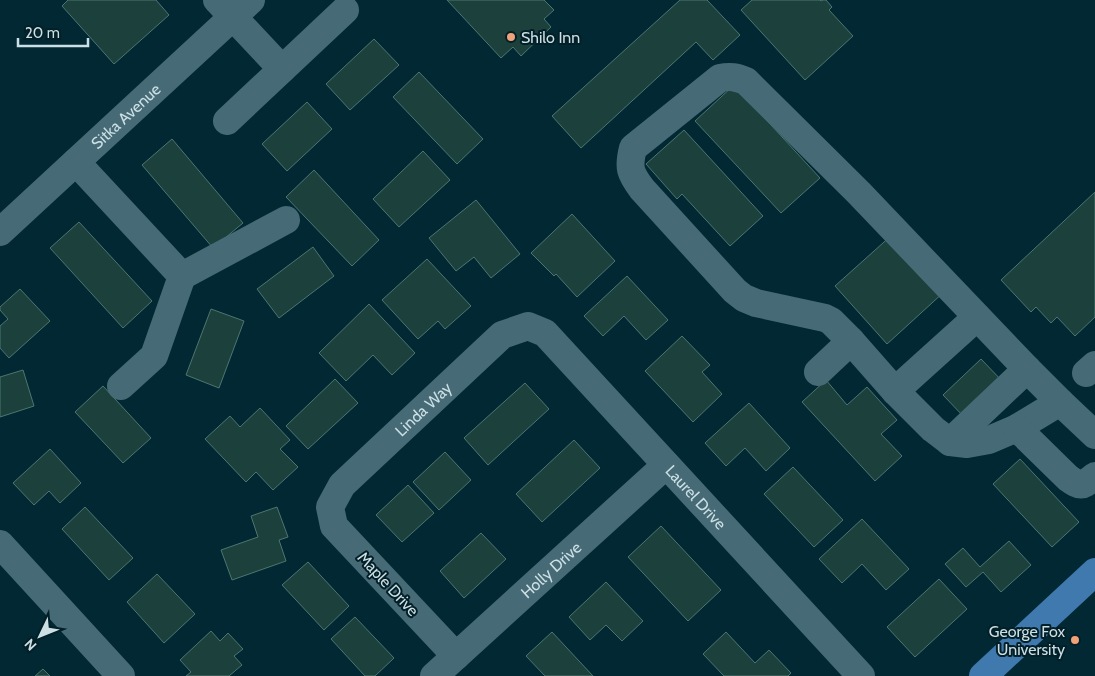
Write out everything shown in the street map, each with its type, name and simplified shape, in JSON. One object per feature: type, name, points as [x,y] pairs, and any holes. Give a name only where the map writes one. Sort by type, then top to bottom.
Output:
[{"type":"main road","points":[[983,676],[1095,572]]},
{"type":"street","points":[[234,6],[282,69]]},
{"type":"street","name":"Sitka Avenue","points":[[0,232],[76,162],[234,6]]},
{"type":"street","points":[[227,121],[345,10]]},
{"type":"street","points":[[1060,402],[1017,428],[989,440],[967,444],[950,442],[932,429],[831,321],[825,318],[756,303],[744,298],[735,291],[635,180],[631,171],[630,161],[633,148],[720,78],[728,76],[746,81],[859,193],[1027,369],[1095,435]]},
{"type":"street","points":[[76,162],[182,276]]},
{"type":"street","points":[[122,386],[154,356],[182,276],[286,220]]},
{"type":"street","points":[[895,391],[977,317]]},
{"type":"street","name":"Laurel Drive","points":[[528,326],[545,332],[860,676]]},
{"type":"street","name":"Linda Way","points":[[330,507],[342,485],[502,335],[528,326]]},
{"type":"street","points":[[818,372],[850,341]]},
{"type":"street","points":[[950,442],[1027,369]]},
{"type":"street","points":[[1017,428],[1073,482],[1084,485],[1095,476]]},
{"type":"street","name":"Holly Drive","points":[[434,676],[666,465]]},
{"type":"street","name":"Maple Drive","points":[[330,507],[334,526],[456,656]]},
{"type":"street","points":[[0,544],[121,676]]},
{"type":"building","points":[[68,0],[156,0],[169,15],[114,64],[62,6]]},
{"type":"building","name":"Shilo Inn","points":[[447,0],[544,0],[554,10],[544,19],[551,27],[521,56],[513,47],[501,58]]},
{"type":"building","points":[[680,0],[707,0],[740,35],[713,60],[696,42],[581,148],[552,116]]},
{"type":"building","points":[[752,0],[826,0],[832,7],[829,10],[853,36],[805,80],[741,10]]},
{"type":"building","points":[[374,39],[399,65],[350,110],[326,84]]},
{"type":"building","points":[[419,72],[483,139],[457,164],[393,97]]},
{"type":"building","points":[[734,85],[820,178],[781,213],[695,121]]},
{"type":"building","points":[[307,102],[332,129],[287,171],[262,144]]},
{"type":"building","points":[[684,130],[763,216],[730,246],[682,194],[677,199],[646,164]]},
{"type":"building","points":[[172,139],[243,223],[213,248],[142,165]]},
{"type":"building","points":[[423,151],[450,180],[399,227],[373,199]]},
{"type":"building","points":[[314,170],[379,240],[352,266],[286,197]]},
{"type":"building","points":[[1095,192],[1095,317],[1075,336],[1057,317],[1051,323],[1036,307],[1031,312],[1001,280]]},
{"type":"building","points":[[476,200],[520,254],[491,278],[474,257],[456,271],[429,238]]},
{"type":"building","points":[[572,214],[615,261],[577,297],[556,274],[554,276],[531,253]]},
{"type":"building","points":[[79,222],[152,301],[123,328],[50,248]]},
{"type":"building","points":[[893,234],[944,292],[887,344],[835,286]]},
{"type":"building","points":[[313,247],[334,276],[279,318],[257,289]]},
{"type":"building","points":[[427,259],[471,306],[445,329],[438,321],[418,339],[382,300]]},
{"type":"building","points":[[627,276],[668,320],[646,340],[624,316],[603,336],[584,316]]},
{"type":"building","points":[[20,289],[50,321],[9,358],[0,348],[0,326],[8,319],[0,310],[0,307]]},
{"type":"building","points":[[369,304],[415,353],[392,375],[373,355],[346,381],[319,353]]},
{"type":"building","points":[[211,309],[244,321],[219,388],[186,375]]},
{"type":"building","points":[[682,336],[710,365],[702,372],[722,394],[693,422],[645,371]]},
{"type":"building","points":[[981,359],[1004,383],[965,418],[943,395]]},
{"type":"building","points":[[23,370],[34,406],[0,417],[0,377]]},
{"type":"building","points":[[335,379],[358,403],[308,449],[286,426]]},
{"type":"building","points":[[826,380],[847,405],[867,387],[897,420],[881,434],[902,456],[875,481],[802,402]]},
{"type":"building","points":[[525,383],[549,409],[488,465],[464,438]]},
{"type":"building","points":[[103,386],[151,438],[123,463],[75,412]]},
{"type":"building","points":[[749,403],[790,448],[766,471],[745,448],[726,466],[705,443]]},
{"type":"building","points":[[260,408],[290,440],[280,449],[298,467],[273,490],[256,472],[246,482],[205,439],[230,416],[240,427]]},
{"type":"building","points":[[574,440],[600,468],[542,522],[516,494]]},
{"type":"building","points":[[50,449],[81,483],[60,503],[49,491],[34,505],[13,483]]},
{"type":"building","points":[[445,452],[471,480],[439,510],[413,482]]},
{"type":"building","points":[[1020,459],[1079,522],[1052,547],[993,484]]},
{"type":"building","points":[[793,467],[843,520],[814,547],[764,494]]},
{"type":"building","points":[[408,485],[434,513],[402,542],[376,515]]},
{"type":"building","points":[[85,507],[133,558],[109,580],[62,529]]},
{"type":"building","points":[[277,507],[288,537],[279,540],[286,561],[232,580],[221,550],[258,537],[251,516]]},
{"type":"building","points":[[862,519],[909,569],[886,590],[862,564],[842,583],[819,559]]},
{"type":"building","points":[[661,526],[721,590],[688,621],[628,557]]},
{"type":"building","points":[[481,533],[506,559],[464,598],[440,571]]},
{"type":"building","points":[[1009,541],[1031,565],[1001,592],[983,572],[966,587],[945,564],[963,548],[980,567]]},
{"type":"building","points":[[308,562],[349,606],[324,630],[282,585]]},
{"type":"building","points":[[157,574],[195,614],[164,643],[127,602]]},
{"type":"building","points":[[939,579],[967,609],[915,657],[887,627]]},
{"type":"building","points":[[606,582],[643,621],[622,641],[606,625],[590,640],[569,617]]},
{"type":"building","points":[[355,617],[394,658],[375,676],[365,676],[331,639]]},
{"type":"building","points":[[211,631],[220,641],[228,633],[243,649],[234,656],[242,665],[229,676],[186,676],[191,672],[180,660]]},
{"type":"building","points":[[552,632],[593,676],[545,676],[526,656]]},
{"type":"building","points":[[726,632],[755,663],[769,650],[791,673],[788,676],[724,676],[703,654]]},
{"type":"building","points":[[43,669],[50,676],[35,676]]},
{"type":"place","name":"Shilo Inn","points":[[511,37]]},
{"type":"place","name":"George Fox University","points":[[1075,640]]}]
